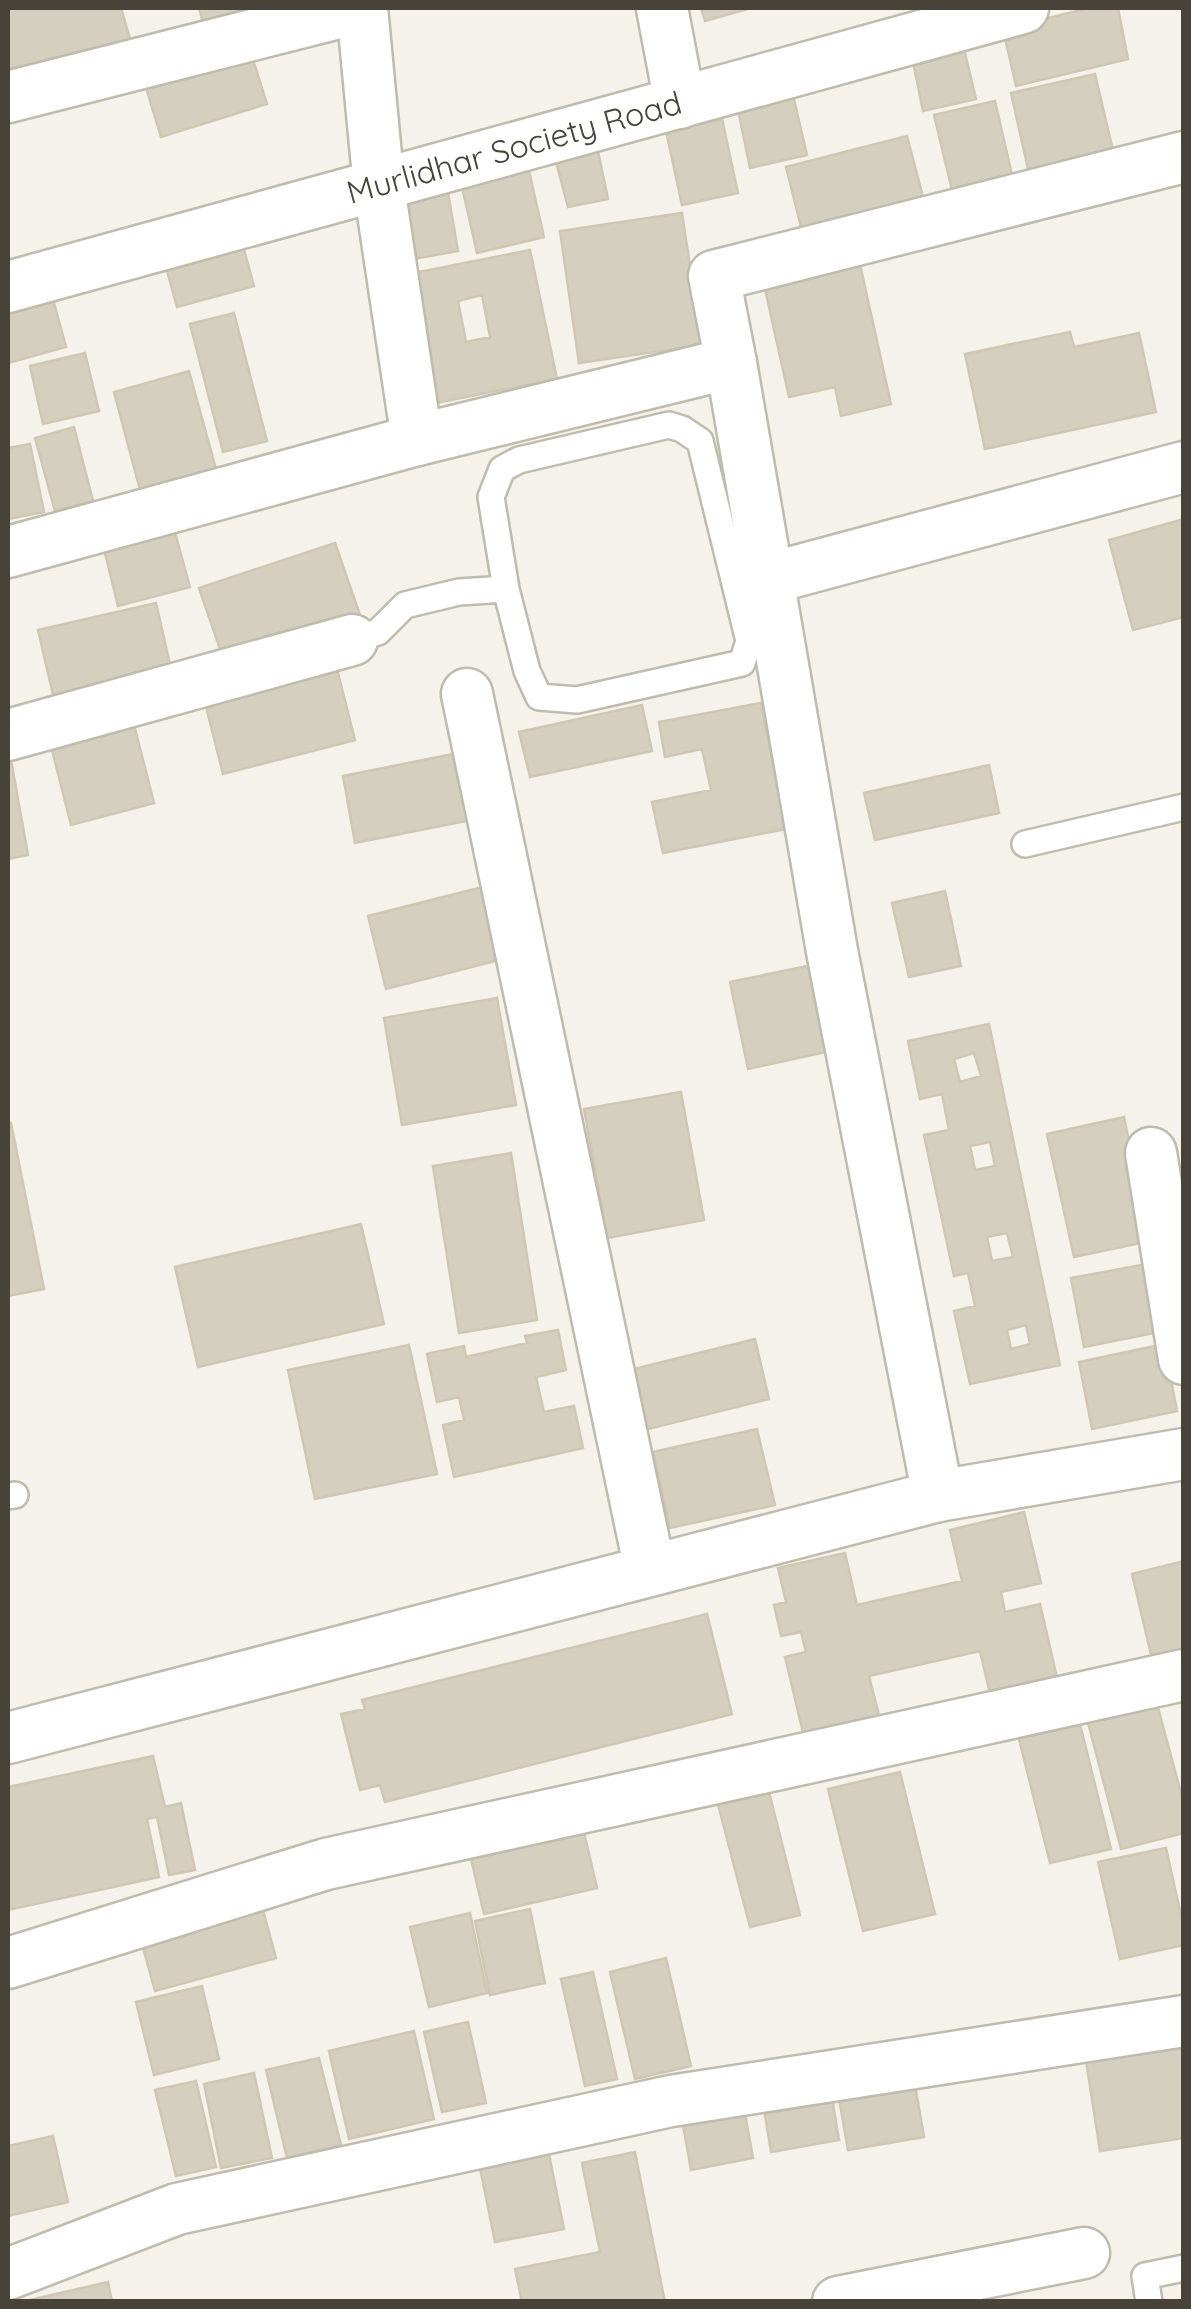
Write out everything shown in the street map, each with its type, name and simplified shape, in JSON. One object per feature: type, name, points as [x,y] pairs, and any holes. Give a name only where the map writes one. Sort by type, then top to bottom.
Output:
[{"type":"street","points":[[8,97],[360,8],[378,186],[417,440]]},
{"type":"street","points":[[662,8],[680,103]]},
{"type":"street","name":"Murlidhar Society Road","points":[[8,287],[680,103],[967,15],[1023,8]]},
{"type":"street","points":[[938,1496],[832,951],[714,276],[1184,156]]},
{"type":"street","points":[[8,552],[417,440],[600,418],[731,363]]},
{"type":"street","points":[[767,579],[1184,467]]},
{"type":"street","points":[[8,736],[352,640]]},
{"type":"street","points":[[467,694],[650,1570]]},
{"type":"street","points":[[1151,1153],[1184,1360]]},
{"type":"street","points":[[8,1738],[938,1496],[1184,1454]]},
{"type":"street","points":[[8,1963],[326,1864],[1184,1675]]},
{"type":"street","points":[[8,2274],[176,2209],[671,2101],[1184,2021]]},
{"type":"street","points":[[838,2302],[1084,2253]]},
{"type":"lane","points":[[600,418],[670,425],[700,441],[749,641],[742,663],[578,700],[539,697],[527,671],[506,589],[492,498],[502,470],[600,418]]},
{"type":"lane","points":[[352,640],[378,632],[404,605],[459,592],[506,589]]},
{"type":"lane","points":[[1026,844],[1184,807]]},
{"type":"lane","points":[[1149,2302],[1145,2276],[1184,2268]]},
{"type":"building","points":[[8,8],[121,8],[135,56],[8,93]]},
{"type":"building","points":[[199,8],[280,8],[205,30]]},
{"type":"building","points":[[701,8],[751,8],[705,21]]},
{"type":"building","points":[[1089,8],[1118,8],[1128,59],[1016,86],[1003,29]]},
{"type":"building","points":[[961,36],[976,99],[923,111],[910,47]]},
{"type":"building","points":[[249,47],[267,104],[161,137],[144,81]]},
{"type":"building","points":[[1095,74],[1115,159],[1030,178],[1011,93]]},
{"type":"building","points":[[792,91],[807,155],[750,168],[737,105]]},
{"type":"building","points":[[995,101],[1012,175],[952,190],[934,115]]},
{"type":"building","points":[[722,119],[738,193],[682,205],[666,131]]},
{"type":"building","points":[[907,136],[928,216],[806,247],[786,167]]},
{"type":"building","points":[[596,142],[608,199],[568,207],[554,154]]},
{"type":"building","points":[[527,162],[544,237],[477,253],[460,178]]},
{"type":"building","points":[[446,181],[458,251],[408,260],[395,190]]},
{"type":"building","points":[[682,213],[702,345],[579,363],[560,231]]},
{"type":"building","points":[[240,235],[254,286],[177,307],[163,256]]},
{"type":"building","points":[[530,250],[557,379],[431,404],[404,275]],"holes":[[[482,295],[490,337],[466,342],[458,301]]]},
{"type":"building","points":[[859,260],[891,404],[841,416],[835,387],[789,397],[763,280]]},
{"type":"building","points":[[51,292],[66,347],[8,363],[8,304]]},
{"type":"building","points":[[234,313],[267,441],[223,452],[190,324]]},
{"type":"building","points":[[1070,332],[1074,347],[1139,333],[1156,412],[985,449],[965,354]]},
{"type":"building","points":[[85,353],[99,411],[43,424],[30,366]]},
{"type":"building","points":[[189,371],[216,469],[140,490],[114,392]]},
{"type":"building","points":[[74,427],[93,501],[55,511],[35,438]]},
{"type":"building","points":[[30,444],[44,512],[8,519],[8,448]]},
{"type":"building","points":[[171,518],[190,587],[118,606],[101,537]]},
{"type":"building","points":[[1184,519],[1184,617],[1133,630],[1109,540]]},
{"type":"building","points":[[335,543],[360,615],[224,661],[199,588]]},
{"type":"building","points":[[156,603],[172,673],[54,699],[38,630]]},
{"type":"building","points":[[335,661],[355,740],[223,774],[203,695]]},
{"type":"building","points":[[761,703],[786,829],[663,853],[652,802],[711,790],[702,749],[665,757],[659,722]]},
{"type":"building","points":[[642,705],[652,751],[530,777],[519,732]]},
{"type":"building","points":[[131,713],[154,803],[71,825],[48,734]]},
{"type":"building","points":[[463,752],[476,819],[355,843],[343,776]]},
{"type":"building","points":[[8,760],[28,855],[8,859]]},
{"type":"building","points":[[989,765],[999,813],[875,840],[864,793]]},
{"type":"building","points":[[502,882],[519,955],[386,989],[368,916]]},
{"type":"building","points":[[945,891],[961,966],[909,977],[892,903]]},
{"type":"building","points":[[817,964],[835,1050],[748,1069],[730,982]]},
{"type":"building","points":[[497,998],[516,1105],[402,1125],[384,1018]]},
{"type":"building","points":[[989,1024],[1060,1365],[970,1384],[954,1311],[975,1306],[968,1273],[954,1276],[924,1135],[949,1130],[942,1094],[920,1099],[908,1041]],"holes":[[[974,1053],[981,1076],[960,1082],[954,1059]],[[990,1142],[995,1166],[975,1170],[970,1146]],[[1007,1233],[1013,1257],[992,1261],[987,1237]],[[1026,1325],[1030,1344],[1011,1349],[1007,1330]]]},
{"type":"building","points":[[681,1092],[704,1220],[607,1238],[584,1109]]},
{"type":"building","points":[[1124,1117],[1150,1241],[1074,1257],[1047,1134]]},
{"type":"building","points":[[8,1123],[44,1289],[8,1296]]},
{"type":"building","points":[[511,1153],[537,1320],[459,1333],[433,1166]]},
{"type":"building","points":[[361,1224],[384,1324],[198,1367],[175,1267]]},
{"type":"building","points":[[1147,1264],[1159,1332],[1084,1347],[1071,1278]]},
{"type":"building","points":[[558,1330],[566,1370],[536,1377],[544,1412],[574,1406],[583,1448],[454,1477],[443,1425],[464,1420],[459,1397],[437,1402],[427,1354],[464,1346],[466,1357],[527,1343],[525,1336]]},
{"type":"building","points":[[755,1339],[769,1399],[632,1433],[618,1373]]},
{"type":"building","points":[[1164,1344],[1177,1411],[1092,1429],[1079,1362]]},
{"type":"building","points":[[409,1345],[437,1474],[315,1499],[288,1370]]},
{"type":"building","points":[[757,1429],[775,1505],[670,1528],[653,1452]]},
{"type":"building","points":[[1024,1512],[1041,1583],[1001,1592],[1005,1612],[1040,1604],[1058,1682],[991,1698],[980,1651],[869,1676],[881,1723],[805,1741],[785,1657],[806,1652],[801,1632],[781,1636],[774,1605],[786,1602],[778,1568],[845,1553],[857,1605],[962,1581],[950,1530]]},
{"type":"building","points":[[1184,1561],[1184,1651],[1152,1659],[1132,1574]]},
{"type":"building","points":[[707,1614],[732,1714],[385,1802],[380,1785],[360,1790],[341,1714],[365,1709],[362,1700]]},
{"type":"building","points":[[1154,1693],[1184,1804],[1184,1833],[1121,1849],[1085,1711]]},
{"type":"building","points":[[1078,1716],[1111,1849],[1050,1863],[1017,1731]]},
{"type":"building","points":[[153,1756],[165,1807],[181,1803],[195,1870],[169,1875],[157,1817],[147,1819],[159,1877],[8,1910],[8,1787]]},
{"type":"building","points":[[900,1772],[935,1914],[863,1931],[828,1789]]},
{"type":"building","points":[[766,1780],[800,1915],[750,1927],[715,1793]]},
{"type":"building","points":[[583,1828],[597,1888],[484,1914],[470,1855]]},
{"type":"building","points":[[1166,1848],[1184,1945],[1120,1959],[1098,1862]]},
{"type":"building","points":[[260,1899],[276,1958],[155,1991],[139,1933]]},
{"type":"building","points":[[530,1909],[545,1983],[490,1995],[475,1921]]},
{"type":"building","points":[[470,1913],[487,1993],[429,2007],[410,1927]]},
{"type":"building","points":[[666,1958],[691,2066],[635,2079],[610,1972]]},
{"type":"building","points":[[593,1972],[617,2079],[585,2086],[561,1979]]},
{"type":"building","points":[[202,1986],[219,2059],[154,2075],[136,2002]]},
{"type":"building","points":[[468,2022],[486,2103],[442,2112],[424,2032]]},
{"type":"building","points":[[1184,2025],[1184,2138],[1100,2151],[1083,2041]]},
{"type":"building","points":[[414,2031],[434,2119],[349,2139],[329,2051]]},
{"type":"building","points":[[319,2058],[341,2145],[287,2158],[266,2070]]},
{"type":"building","points":[[254,2073],[272,2158],[221,2168],[204,2084]]},
{"type":"building","points":[[913,2073],[924,2137],[848,2150],[837,2087]]},
{"type":"building","points":[[196,2081],[216,2167],[176,2176],[155,2090]]},
{"type":"building","points":[[831,2092],[839,2140],[771,2152],[763,2103]]},
{"type":"building","points":[[742,2097],[753,2158],[691,2170],[680,2108]]},
{"type":"building","points":[[53,2136],[68,2202],[8,2216],[8,2146]]},
{"type":"building","points":[[547,2144],[564,2229],[495,2242],[478,2158]]},
{"type":"building","points":[[635,2152],[665,2302],[522,2302],[515,2269],[600,2252],[582,2163]]},
{"type":"building","points":[[108,2282],[112,2302],[21,2302]]}]
